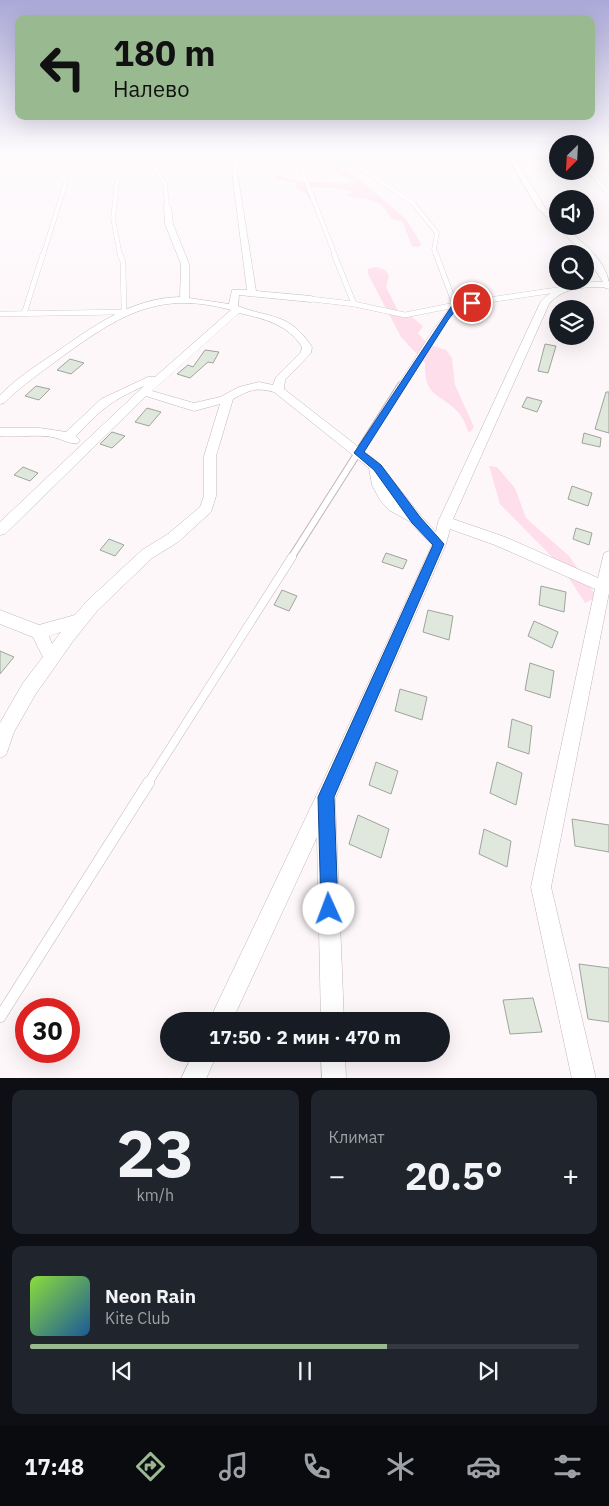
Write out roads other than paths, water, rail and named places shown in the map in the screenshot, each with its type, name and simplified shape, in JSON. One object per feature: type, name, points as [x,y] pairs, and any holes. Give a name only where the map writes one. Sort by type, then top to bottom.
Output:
[{"type":"street","points":[[240,204],[252,293]]},
{"type":"street","points":[[539,204],[549,216]]},
{"type":"street","points":[[167,207],[169,224],[185,264],[184,301]]},
{"type":"street","points":[[568,235],[595,261],[603,271],[609,284],[594,286]]},
{"type":"street","points":[[224,1012],[326,797],[439,544],[445,522],[545,304],[550,296],[561,290]]},
{"type":"street","points":[[0,530],[139,392],[164,374],[236,312],[234,308],[235,292],[311,299]]},
{"type":"street","points":[[0,401],[13,387],[103,323],[124,312],[172,300],[234,308],[283,321],[305,342],[307,347],[306,352],[280,379],[278,390]]},
{"type":"street","points":[[68,437],[81,426],[97,407],[108,399],[139,392],[194,407],[228,398],[244,389],[259,385],[278,390],[374,466],[378,488],[390,504],[416,520],[439,544]]},
{"type":"street","points":[[0,749],[6,729],[29,689],[92,606],[147,554],[173,538],[206,509],[210,496],[210,456],[228,398]]},
{"type":"street","points":[[0,432],[9,433],[26,430],[68,437],[86,446]]},
{"type":"street","points":[[445,522],[500,541],[606,586]]},
{"type":"street","points":[[584,1078],[541,887],[606,586],[609,557]]},
{"type":"street","points":[[0,617],[39,632],[80,620]]},
{"type":"street","points":[[39,632],[51,658]]},
{"type":"street","points":[[326,797],[332,1012]]},
{"type":"street","points":[[193,1078],[201,1062]]},
{"type":"street","points":[[334,1062],[334,1078]]},
{"type":"lane","points":[[24,314],[59,204]]},
{"type":"lane","points":[[0,314],[124,312],[122,262],[113,219],[115,204]]},
{"type":"lane","points":[[315,204],[354,304]]},
{"type":"lane","points":[[414,204],[437,233],[434,249],[455,305]]},
{"type":"lane","points":[[311,299],[354,304],[406,315],[455,305],[556,290]]},
{"type":"lane","points":[[0,1017],[434,333],[455,305]]}]
